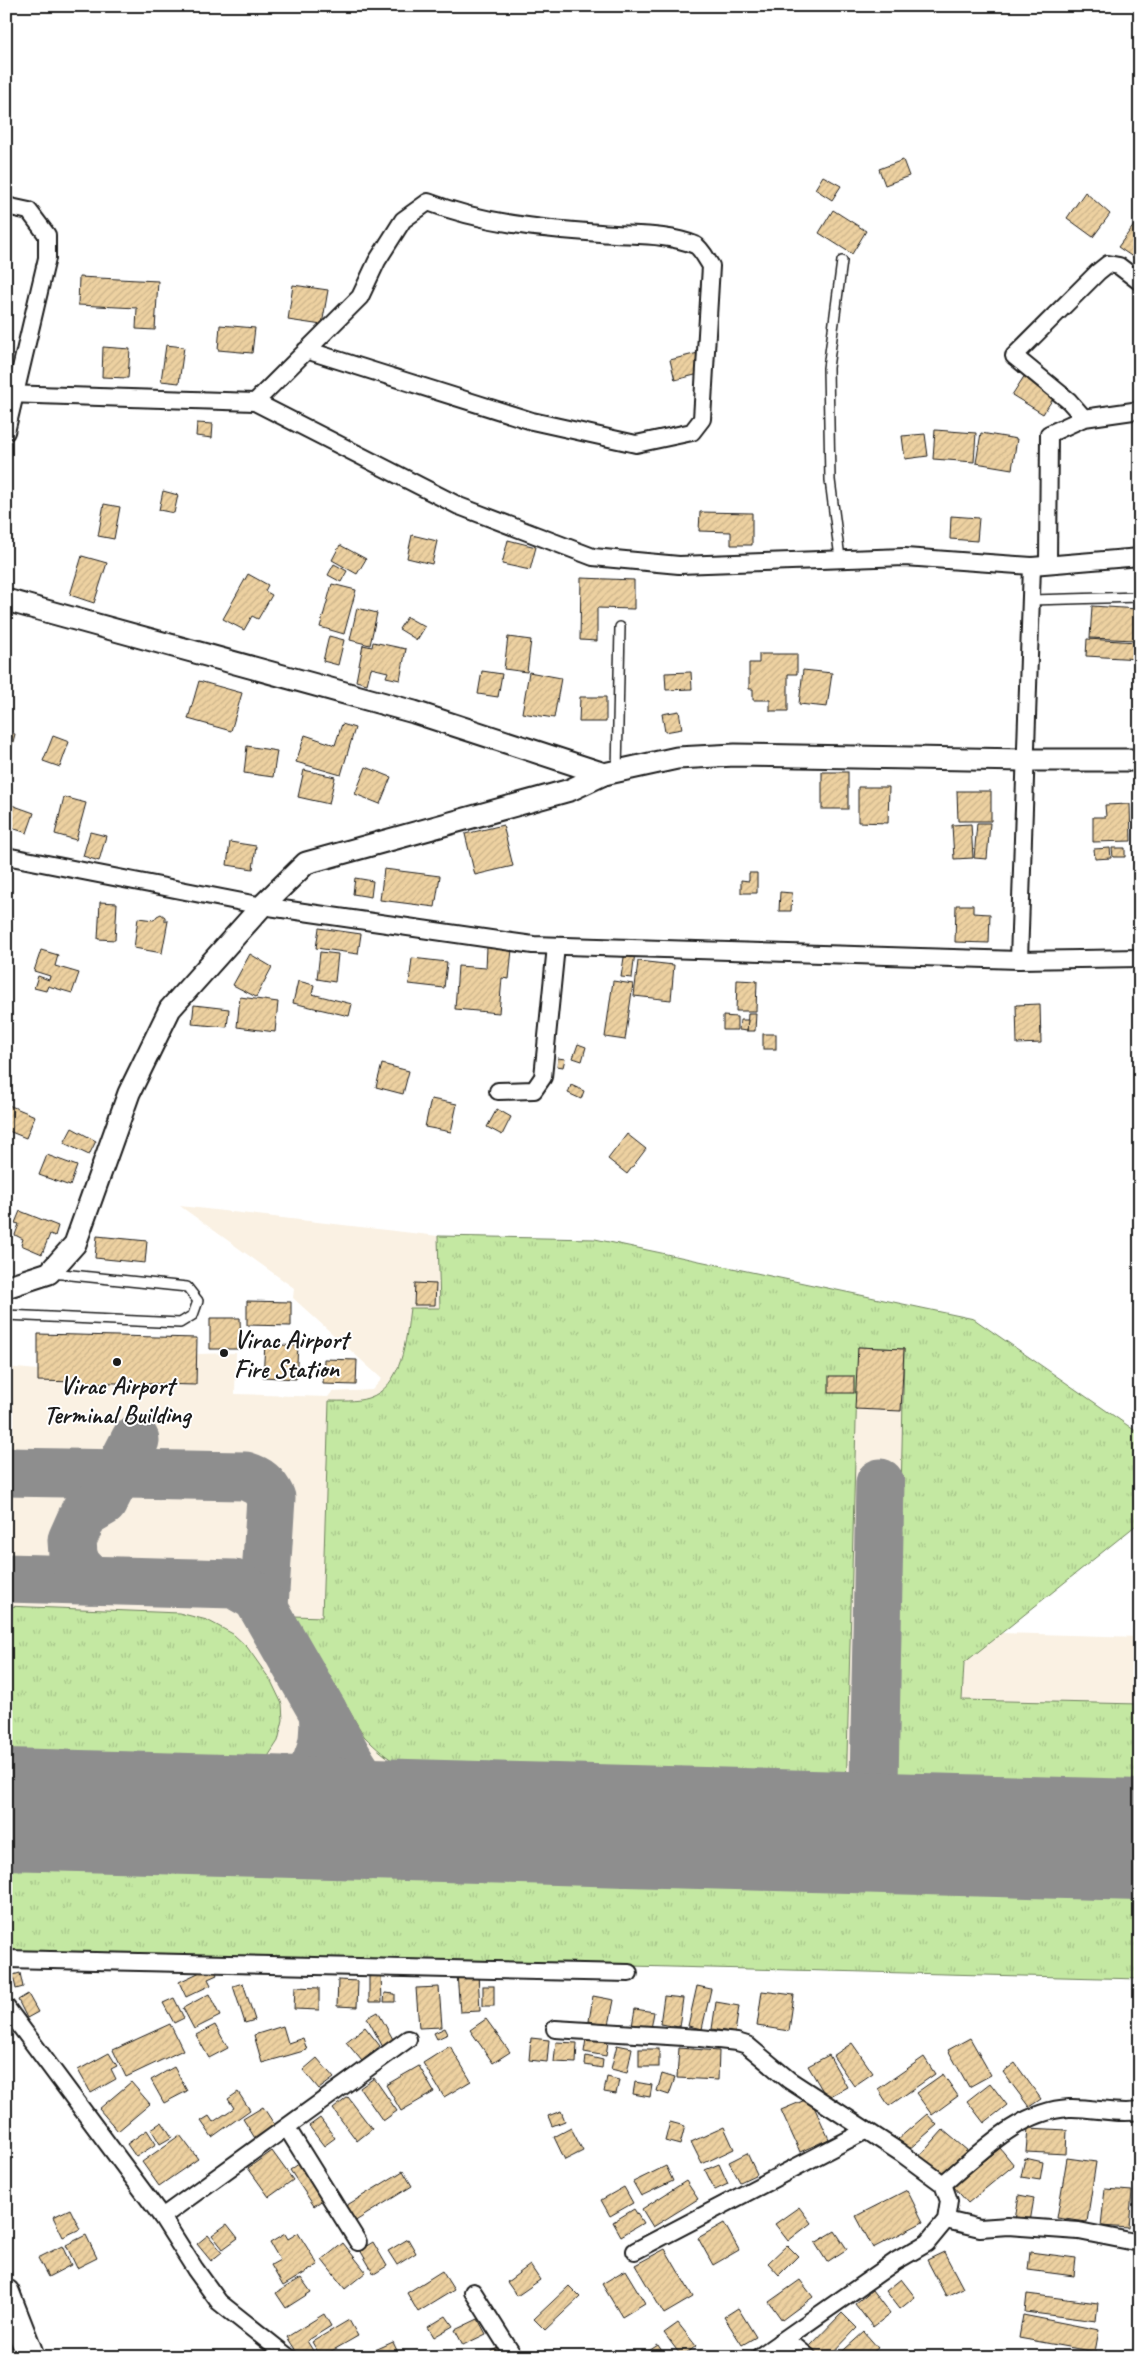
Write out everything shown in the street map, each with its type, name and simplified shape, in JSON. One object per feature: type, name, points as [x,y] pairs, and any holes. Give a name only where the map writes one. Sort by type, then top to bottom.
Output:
[{"type":"main road","points":[[6,2293],[31,2357]]},
{"type":"street","points":[[255,402],[306,350],[360,297],[377,261],[403,220],[428,202],[448,210],[511,224],[581,232],[668,238],[696,246],[711,266],[702,419],[692,432],[636,444],[532,421],[306,350]]},
{"type":"street","points":[[6,206],[29,211],[47,234],[47,258],[10,395],[6,432]]},
{"type":"street","points":[[1084,418],[1069,401],[1014,356],[1108,264],[1119,266],[1139,279]]},
{"type":"street","points":[[10,395],[255,402],[459,506],[593,557],[679,565],[905,557],[1040,565],[1140,557]]},
{"type":"street","points":[[1019,960],[1031,600],[1040,565],[1049,434],[1084,418],[1140,410]]},
{"type":"street","points":[[6,600],[414,712],[610,773]]},
{"type":"street","points":[[6,1287],[49,1273],[75,1244],[130,1093],[170,1009],[262,906],[306,863],[570,790],[610,773],[677,758],[735,755],[1140,760]]},
{"type":"street","points":[[6,856],[262,906],[533,945],[1019,960],[1140,958]]},
{"type":"street","points":[[498,1091],[534,1090],[543,1077],[556,946]]},
{"type":"street","points":[[6,1958],[629,1973]]},
{"type":"street","points":[[6,2007],[162,2217],[195,2269],[219,2302],[288,2357]]},
{"type":"street","points":[[555,2029],[700,2038],[747,2045],[789,2080],[927,2170],[943,2184],[949,2201],[946,2220],[927,2243],[759,2357]]},
{"type":"street","points":[[162,2217],[408,2039]]},
{"type":"street","points":[[943,2184],[989,2145],[1018,2123],[1028,2118],[1056,2109],[1071,2108],[1104,2111],[1139,2111]]},
{"type":"street","points":[[287,2128],[358,2242]]},
{"type":"street","points":[[635,2251],[865,2130]]},
{"type":"street","points":[[946,2220],[980,2228],[1008,2226],[1079,2232],[1140,2243]]},
{"type":"street","points":[[473,2292],[514,2357]]},
{"type":"street","points":[[780,2342],[797,2348],[808,2357]]},
{"type":"lane","points":[[840,558],[830,480],[828,368],[842,261]]},
{"type":"lane","points":[[1031,600],[1140,597]]},
{"type":"lane","points":[[610,773],[620,627]]},
{"type":"lane","points":[[6,1315],[180,1324],[193,1315],[198,1301],[187,1287],[49,1273]]},
{"type":"shaded area","points":[[180,1206],[438,1236],[595,1239],[974,1319],[1140,1434],[1140,1522],[1001,1633],[1140,1637],[1140,1979],[6,1950],[6,1367],[38,1370],[38,1334],[197,1338],[197,1354],[236,1353],[235,1394],[328,1397],[332,1392],[372,1390],[382,1379],[293,1298],[294,1288]]},
{"type":"green space","points":[[438,1236],[595,1239],[974,1319],[1140,1434],[1140,1522],[964,1663],[962,1700],[1140,1704],[1140,1802],[895,1796],[904,1349],[858,1347],[846,1794],[442,1781],[409,1769],[382,1753],[364,1736],[294,1616],[322,1617],[329,1401],[359,1400],[380,1392],[389,1384],[401,1360],[410,1308],[440,1308]]},
{"type":"green space","points":[[6,1606],[179,1613],[207,1620],[233,1634],[247,1647],[271,1681],[282,1704],[283,1720],[278,1741],[267,1758],[229,1778],[6,1769]]},
{"type":"green space","points":[[6,1846],[1140,1882],[1140,1979],[6,1950]]},
{"type":"building","points":[[903,160],[909,176],[885,185],[879,169]]},
{"type":"building","points":[[823,176],[841,186],[832,200],[815,189]]},
{"type":"building","points":[[1085,192],[1110,214],[1093,237],[1067,218]]},
{"type":"building","points":[[833,210],[866,231],[852,254],[819,233]]},
{"type":"building","points":[[1140,217],[1140,262],[1118,247]]},
{"type":"building","points":[[79,277],[158,281],[155,330],[136,329],[137,308],[78,305]]},
{"type":"building","points":[[293,285],[328,290],[322,325],[288,320]]},
{"type":"building","points":[[220,325],[255,328],[252,353],[218,350]]},
{"type":"building","points":[[166,345],[184,347],[179,383],[161,381]]},
{"type":"building","points":[[103,347],[130,349],[128,378],[102,377]]},
{"type":"building","points":[[698,353],[703,373],[675,380],[670,360]]},
{"type":"building","points":[[1025,375],[1056,394],[1043,414],[1012,395]]},
{"type":"building","points":[[197,423],[213,424],[212,438],[196,436]]},
{"type":"building","points":[[935,430],[976,433],[974,462],[933,459]]},
{"type":"building","points":[[981,433],[1017,439],[1012,469],[976,463]]},
{"type":"building","points":[[925,434],[928,456],[905,459],[902,436]]},
{"type":"building","points":[[163,491],[178,495],[174,513],[159,510]]},
{"type":"building","points":[[104,504],[120,507],[114,539],[98,536]]},
{"type":"building","points":[[700,512],[752,513],[752,545],[731,545],[731,532],[699,531]]},
{"type":"building","points":[[951,516],[979,518],[977,541],[950,539]]},
{"type":"building","points":[[412,535],[437,541],[432,564],[407,558]]},
{"type":"building","points":[[508,540],[536,547],[530,570],[502,564]]},
{"type":"building","points":[[340,545],[366,559],[357,574],[332,560]]},
{"type":"building","points":[[82,556],[107,563],[94,603],[70,595]]},
{"type":"building","points":[[334,564],[347,571],[341,582],[328,575]]},
{"type":"building","points":[[248,574],[268,585],[265,591],[272,595],[258,619],[252,616],[244,630],[223,619]]},
{"type":"building","points":[[581,578],[634,580],[634,609],[597,608],[597,641],[580,640]]},
{"type":"building","points":[[332,584],[356,590],[344,634],[320,627]]},
{"type":"building","points":[[1092,606],[1138,609],[1136,640],[1090,638]]},
{"type":"building","points":[[357,608],[377,613],[370,645],[350,640]]},
{"type":"building","points":[[407,617],[425,627],[417,640],[399,629]]},
{"type":"building","points":[[1138,626],[1140,626],[1140,659],[1086,656],[1087,639],[1137,642]]},
{"type":"building","points":[[329,636],[344,640],[338,665],[323,661]]},
{"type":"building","points":[[508,637],[531,640],[527,672],[504,669]]},
{"type":"building","points":[[373,642],[406,649],[400,680],[386,677],[388,672],[371,668],[367,684],[356,681],[363,645],[372,647]]},
{"type":"building","points":[[759,654],[797,654],[797,674],[788,674],[788,711],[770,711],[770,700],[753,700],[753,689],[749,689],[749,663],[759,663]]},
{"type":"building","points":[[803,670],[832,673],[827,707],[799,704]]},
{"type":"building","points":[[482,671],[502,674],[498,697],[478,694]]},
{"type":"building","points":[[529,672],[561,678],[554,718],[522,713]]},
{"type":"building","points":[[691,672],[692,689],[666,690],[665,673]]},
{"type":"building","points":[[199,681],[242,693],[231,731],[188,719]]},
{"type":"building","points":[[580,697],[606,697],[606,722],[579,722]]},
{"type":"building","points":[[679,711],[682,729],[665,732],[662,714]]},
{"type":"building","points":[[342,724],[355,728],[341,775],[296,762],[305,735],[335,745]]},
{"type":"building","points":[[6,732],[15,734],[7,765],[6,764]]},
{"type":"building","points":[[53,736],[69,742],[60,767],[43,761]]},
{"type":"building","points":[[247,746],[277,751],[273,777],[244,773]]},
{"type":"building","points":[[366,767],[391,777],[380,804],[355,794]]},
{"type":"building","points":[[304,770],[335,777],[329,804],[298,797]]},
{"type":"building","points":[[822,772],[848,772],[848,809],[822,809]]},
{"type":"building","points":[[6,785],[11,786],[6,801]]},
{"type":"building","points":[[858,787],[889,787],[888,823],[858,822]]},
{"type":"building","points":[[957,791],[991,791],[991,821],[958,821]]},
{"type":"building","points":[[64,797],[86,803],[76,840],[55,834]]},
{"type":"building","points":[[6,803],[34,813],[27,833],[6,826]]},
{"type":"building","points":[[1130,804],[1131,841],[1093,842],[1093,817],[1106,817],[1105,805]]},
{"type":"building","points":[[977,823],[990,823],[987,859],[974,858]]},
{"type":"building","points":[[971,824],[973,858],[954,859],[952,825]]},
{"type":"building","points":[[503,825],[513,866],[475,875],[465,834]]},
{"type":"building","points":[[90,832],[106,836],[99,861],[83,856]]},
{"type":"building","points":[[230,842],[256,846],[253,869],[227,865]]},
{"type":"building","points":[[1110,848],[1111,858],[1095,859],[1094,849]]},
{"type":"building","points":[[1112,848],[1125,848],[1125,857],[1113,857]]},
{"type":"building","points":[[384,869],[440,876],[435,907],[380,900]]},
{"type":"building","points":[[749,873],[757,873],[757,893],[741,893],[741,880],[749,881]]},
{"type":"building","points":[[355,878],[373,881],[371,897],[353,894]]},
{"type":"building","points":[[780,892],[792,893],[791,911],[779,911]]},
{"type":"building","points":[[100,902],[117,903],[115,940],[98,939]]},
{"type":"building","points":[[956,905],[973,905],[973,913],[990,914],[989,943],[955,942]]},
{"type":"building","points":[[161,914],[165,917],[165,921],[168,921],[162,953],[134,948],[138,918],[154,920]]},
{"type":"building","points":[[319,928],[361,934],[358,954],[316,948]]},
{"type":"building","points":[[487,947],[512,949],[509,979],[502,978],[499,1013],[455,1009],[458,966],[486,968]]},
{"type":"building","points":[[41,950],[58,955],[55,966],[79,973],[72,993],[48,986],[46,991],[34,988],[38,976],[49,980],[50,976],[34,971]]},
{"type":"building","points":[[625,951],[635,952],[632,978],[621,977]]},
{"type":"building","points":[[320,952],[338,954],[335,982],[317,979]]},
{"type":"building","points":[[250,954],[272,967],[256,997],[233,985]]},
{"type":"building","points":[[412,958],[447,962],[444,988],[409,984]]},
{"type":"building","points":[[638,961],[674,965],[671,1000],[634,996]]},
{"type":"building","points":[[737,980],[757,981],[756,1011],[736,1011]]},
{"type":"building","points":[[298,981],[314,985],[312,994],[352,1004],[349,1016],[293,1003]]},
{"type":"building","points":[[613,981],[633,984],[625,1040],[605,1037]]},
{"type":"building","points":[[240,997],[278,1002],[275,1032],[237,1027]]},
{"type":"building","points":[[1040,1004],[1041,1043],[1017,1044],[1016,1005]]},
{"type":"building","points":[[194,1005],[229,1009],[227,1027],[192,1024]]},
{"type":"building","points":[[748,1013],[756,1013],[755,1031],[747,1031]]},
{"type":"building","points":[[723,1016],[737,1017],[737,1030],[723,1030]]},
{"type":"building","points":[[740,1020],[748,1020],[747,1031],[739,1030]]},
{"type":"building","points":[[763,1034],[776,1034],[776,1049],[763,1049]]},
{"type":"building","points":[[578,1044],[586,1047],[582,1061],[573,1058]]},
{"type":"building","points":[[558,1058],[565,1059],[563,1067],[557,1066]]},
{"type":"building","points":[[382,1064],[409,1071],[403,1094],[376,1087]]},
{"type":"building","points":[[571,1085],[584,1091],[581,1099],[568,1093]]},
{"type":"building","points":[[431,1099],[457,1104],[451,1132],[425,1127]]},
{"type":"building","points":[[6,1104],[35,1116],[26,1138],[6,1130]]},
{"type":"building","points":[[497,1109],[511,1117],[502,1135],[487,1127]]},
{"type":"building","points":[[72,1128],[96,1141],[89,1155],[64,1143]]},
{"type":"building","points":[[627,1134],[646,1149],[627,1174],[608,1159]]},
{"type":"building","points":[[47,1155],[77,1166],[70,1186],[39,1175]]},
{"type":"building","points":[[20,1211],[58,1226],[55,1236],[50,1234],[42,1254],[21,1245],[23,1239],[15,1235],[19,1224],[15,1223]]},
{"type":"building","points":[[97,1236],[147,1241],[145,1263],[95,1258]]},
{"type":"building","points":[[415,1283],[436,1284],[435,1305],[414,1305]]},
{"type":"building","points":[[247,1301],[291,1302],[291,1326],[247,1325]]},
{"type":"building","points":[[210,1318],[240,1318],[241,1349],[210,1349]]},
{"type":"building","name":"Virac Airport Terminal Building","points":[[38,1334],[197,1338],[196,1385],[38,1381]]},
{"type":"building","points":[[265,1344],[298,1346],[296,1379],[263,1377]]},
{"type":"building","points":[[858,1347],[904,1349],[901,1411],[855,1409]]},
{"type":"building","points":[[324,1359],[357,1360],[356,1385],[323,1384]]},
{"type":"building","points":[[829,1376],[854,1376],[854,1393],[829,1393]]},
{"type":"building","points":[[213,1966],[217,1975],[208,1979],[211,1985],[186,1997],[179,1982]]},
{"type":"building","points":[[20,1973],[23,1987],[16,1989],[13,1975]]},
{"type":"building","points":[[369,1973],[381,1973],[382,2002],[369,2002]]},
{"type":"building","points":[[478,1973],[480,2011],[460,2012],[457,1974]]},
{"type":"building","points":[[338,1980],[358,1981],[357,2007],[337,2006]]},
{"type":"building","points":[[243,1983],[255,2020],[245,2023],[233,1986]]},
{"type":"building","points":[[483,1986],[494,1986],[494,2006],[483,2006]]},
{"type":"building","points":[[697,1986],[711,1989],[702,2029],[688,2026]]},
{"type":"building","points":[[295,1987],[319,1988],[319,2010],[294,2009]]},
{"type":"building","points":[[439,1987],[442,2027],[419,2028],[416,1988]]},
{"type":"building","points":[[762,1991],[794,1995],[789,2031],[757,2026]]},
{"type":"building","points":[[385,1993],[395,1994],[395,2002],[384,2002]]},
{"type":"building","points":[[28,1994],[38,2012],[27,2018],[18,2000]]},
{"type":"building","points":[[209,1994],[220,2016],[194,2029],[183,2008]]},
{"type":"building","points":[[593,1996],[614,2000],[609,2025],[589,2021]]},
{"type":"building","points":[[664,1996],[683,1998],[679,2027],[660,2024]]},
{"type":"building","points":[[174,1998],[184,2018],[174,2023],[163,2003]]},
{"type":"building","points":[[716,2002],[739,2006],[735,2033],[712,2029]]},
{"type":"building","points":[[635,2009],[654,2012],[651,2029],[632,2026]]},
{"type":"building","points":[[378,2012],[394,2041],[383,2047],[367,2018]]},
{"type":"building","points":[[486,2019],[510,2052],[493,2063],[470,2030]]},
{"type":"building","points":[[170,2024],[183,2050],[126,2077],[113,2050]]},
{"type":"building","points":[[215,2025],[228,2048],[209,2058],[196,2035]]},
{"type":"building","points":[[283,2026],[288,2043],[303,2038],[307,2050],[262,2063],[254,2035]]},
{"type":"building","points":[[365,2027],[380,2046],[362,2061],[346,2042]]},
{"type":"building","points":[[445,2028],[448,2034],[437,2039],[434,2033]]},
{"type":"building","points":[[531,2038],[549,2040],[547,2062],[529,2060]]},
{"type":"building","points":[[970,2038],[991,2075],[969,2087],[948,2050]]},
{"type":"building","points":[[586,2039],[608,2042],[606,2056],[584,2052]]},
{"type":"building","points":[[556,2042],[577,2043],[576,2063],[554,2062]]},
{"type":"building","points":[[852,2043],[873,2073],[854,2086],[833,2056]]},
{"type":"building","points":[[617,2045],[632,2048],[627,2073],[611,2069]]},
{"type":"building","points":[[450,2046],[471,2081],[444,2097],[423,2063]]},
{"type":"building","points":[[679,2048],[719,2051],[718,2080],[677,2078]]},
{"type":"building","points":[[639,2049],[659,2049],[659,2067],[639,2067]]},
{"type":"building","points":[[109,2053],[117,2066],[111,2069],[116,2079],[91,2093],[78,2070]]},
{"type":"building","points":[[829,2055],[847,2087],[827,2098],[808,2066]]},
{"type":"building","points":[[586,2056],[603,2060],[602,2068],[585,2065]]},
{"type":"building","points":[[924,2057],[935,2074],[889,2106],[878,2089]]},
{"type":"building","points":[[317,2058],[334,2078],[319,2089],[303,2070]]},
{"type":"building","points":[[1015,2063],[1041,2099],[1029,2107],[1003,2072]]},
{"type":"building","points":[[419,2066],[434,2092],[401,2111],[386,2085]]},
{"type":"building","points":[[174,2067],[187,2091],[164,2103],[151,2080]]},
{"type":"building","points":[[662,2074],[675,2078],[669,2095],[657,2091]]},
{"type":"building","points":[[943,2074],[958,2096],[932,2115],[916,2093]]},
{"type":"building","points":[[607,2077],[619,2080],[616,2094],[604,2092]]},
{"type":"building","points":[[374,2078],[397,2111],[383,2121],[360,2088]]},
{"type":"building","points":[[131,2082],[150,2104],[118,2131],[99,2109]]},
{"type":"building","points":[[635,2082],[652,2085],[650,2097],[633,2094]]},
{"type":"building","points":[[990,2083],[1007,2105],[984,2123],[967,2101]]},
{"type":"building","points":[[238,2092],[250,2110],[212,2137],[201,2121],[209,2116],[213,2122],[234,2108],[228,2099]]},
{"type":"building","points":[[348,2097],[372,2129],[357,2141],[333,2109]]},
{"type":"building","points":[[810,2098],[829,2139],[800,2152],[781,2110]]},
{"type":"building","points":[[263,2107],[278,2130],[258,2143],[243,2119]]},
{"type":"building","points":[[561,2111],[565,2121],[552,2126],[548,2116]]},
{"type":"building","points":[[927,2114],[937,2125],[908,2150],[898,2139]]},
{"type":"building","points":[[320,2118],[335,2138],[324,2146],[309,2126]]},
{"type":"building","points":[[162,2122],[172,2137],[160,2144],[151,2129]]},
{"type":"building","points":[[670,2122],[685,2126],[680,2145],[665,2141]]},
{"type":"building","points":[[724,2127],[734,2149],[702,2164],[691,2142]]},
{"type":"building","points":[[571,2128],[583,2151],[565,2160],[554,2137]]},
{"type":"building","points":[[1028,2128],[1067,2130],[1066,2154],[1026,2152]]},
{"type":"building","points":[[147,2130],[156,2144],[136,2157],[127,2144]]},
{"type":"building","points":[[943,2130],[968,2151],[944,2179],[919,2157]]},
{"type":"building","points":[[180,2135],[198,2159],[159,2186],[142,2162]]},
{"type":"building","points":[[1000,2148],[1014,2165],[968,2203],[953,2186]]},
{"type":"building","points":[[272,2151],[293,2180],[269,2197],[248,2168]]},
{"type":"building","points":[[747,2153],[757,2174],[740,2182],[729,2162]]},
{"type":"building","points":[[1025,2158],[1043,2162],[1040,2180],[1021,2177]]},
{"type":"building","points":[[1067,2158],[1096,2162],[1087,2222],[1057,2218]]},
{"type":"building","points":[[1137,2160],[1140,2160],[1140,2184],[1133,2183]]},
{"type":"building","points":[[303,2161],[327,2197],[314,2206],[290,2170]]},
{"type":"building","points":[[719,2164],[728,2184],[715,2190],[705,2170]]},
{"type":"building","points":[[666,2166],[673,2181],[641,2196],[633,2182]]},
{"type":"building","points":[[403,2171],[412,2186],[354,2222],[344,2207]]},
{"type":"building","points":[[686,2181],[698,2199],[653,2227],[642,2209]]},
{"type":"building","points":[[624,2187],[633,2203],[610,2216],[601,2200]]},
{"type":"building","points":[[1105,2189],[1132,2191],[1129,2228],[1101,2226]]},
{"type":"building","points":[[907,2190],[923,2222],[873,2248],[856,2216]]},
{"type":"building","points":[[1019,2195],[1034,2198],[1030,2222],[1015,2220]]},
{"type":"building","points":[[799,2207],[811,2223],[788,2241],[775,2224]]},
{"type":"building","points":[[70,2209],[80,2229],[63,2237],[53,2217]]},
{"type":"building","points":[[634,2209],[643,2223],[621,2236],[613,2222]]},
{"type":"building","points":[[724,2223],[739,2250],[713,2265],[698,2238]]},
{"type":"building","points":[[227,2224],[238,2238],[223,2249],[212,2235]]},
{"type":"building","points":[[835,2231],[847,2249],[827,2262],[815,2243]]},
{"type":"building","points":[[298,2233],[318,2265],[283,2286],[271,2265],[280,2260],[270,2243],[285,2234],[288,2239]]},
{"type":"building","points":[[86,2235],[97,2258],[77,2268],[66,2245]]},
{"type":"building","points":[[208,2235],[222,2252],[211,2261],[197,2244]]},
{"type":"building","points":[[408,2239],[416,2253],[397,2265],[388,2251]]},
{"type":"building","points":[[373,2242],[387,2266],[374,2274],[360,2250]]},
{"type":"building","points":[[343,2243],[366,2272],[345,2289],[322,2260]]},
{"type":"building","points":[[787,2245],[798,2256],[779,2275],[768,2263]]},
{"type":"building","points":[[62,2246],[71,2265],[48,2277],[38,2258]]},
{"type":"building","points":[[665,2249],[693,2297],[664,2314],[635,2265]]},
{"type":"building","points":[[944,2252],[963,2288],[946,2296],[927,2260]]},
{"type":"building","points":[[1030,2252],[1076,2258],[1074,2276],[1028,2270]]},
{"type":"building","points":[[530,2265],[540,2280],[517,2296],[507,2282]]},
{"type":"building","points":[[625,2270],[645,2303],[622,2317],[602,2284]]},
{"type":"building","points":[[442,2271],[454,2290],[418,2312],[407,2293]]},
{"type":"building","points":[[301,2278],[311,2292],[286,2308],[276,2293]]},
{"type":"building","points":[[901,2279],[915,2297],[900,2309],[886,2291]]},
{"type":"building","points":[[800,2280],[813,2297],[782,2320],[769,2302]]},
{"type":"building","points":[[569,2286],[580,2297],[545,2330],[534,2319]]},
{"type":"building","points":[[872,2290],[890,2314],[873,2327],[855,2304]]},
{"type":"building","points":[[1027,2294],[1098,2303],[1096,2321],[1025,2312]]},
{"type":"building","points":[[738,2308],[756,2337],[742,2345],[724,2317]]},
{"type":"building","points":[[842,2313],[857,2328],[829,2357],[820,2357],[810,2346]]},
{"type":"building","points":[[324,2314],[331,2326],[307,2341],[317,2357],[300,2357],[287,2337]]},
{"type":"building","points":[[1023,2315],[1099,2330],[1095,2352],[1019,2338]]},
{"type":"building","points":[[446,2316],[453,2326],[434,2337],[428,2327]]},
{"type":"building","points":[[478,2319],[486,2334],[463,2345],[455,2330]]},
{"type":"building","points":[[349,2320],[358,2336],[321,2357],[312,2342]]},
{"type":"building","points":[[678,2323],[696,2346],[682,2357],[664,2333]]},
{"type":"building","points":[[864,2332],[878,2348],[868,2357],[836,2357]]},
{"type":"building","points":[[393,2342],[400,2357],[376,2357],[373,2351]]},
{"type":"building","points":[[658,2345],[666,2357],[641,2357],[641,2356]]},
{"type":"building","points":[[500,2347],[503,2352],[493,2357],[491,2351]]},
{"type":"taxiway","points":[[90,1580],[77,1566],[73,1555],[72,1540],[84,1513],[103,1502],[135,1440]]},
{"type":"taxiway","points":[[6,1472],[245,1476],[254,1479],[264,1486],[271,1498],[264,1607]]},
{"type":"taxiway","points":[[873,1833],[880,1483]]},
{"type":"taxiway","points":[[6,1578],[234,1584],[257,1597],[323,1712],[324,1731],[322,1747],[310,1774],[290,1796],[263,1817]]},
{"type":"taxiway","points":[[323,1712],[351,1763],[372,1792],[385,1803],[421,1821]]},
{"type":"runway","points":[[6,1809],[1140,1840]]},
{"type":"place","name":"Virac Airport Fire Station","points":[[224,1353]]},
{"type":"place","name":"Virac Airport Terminal Building","points":[[117,1362]]}]
